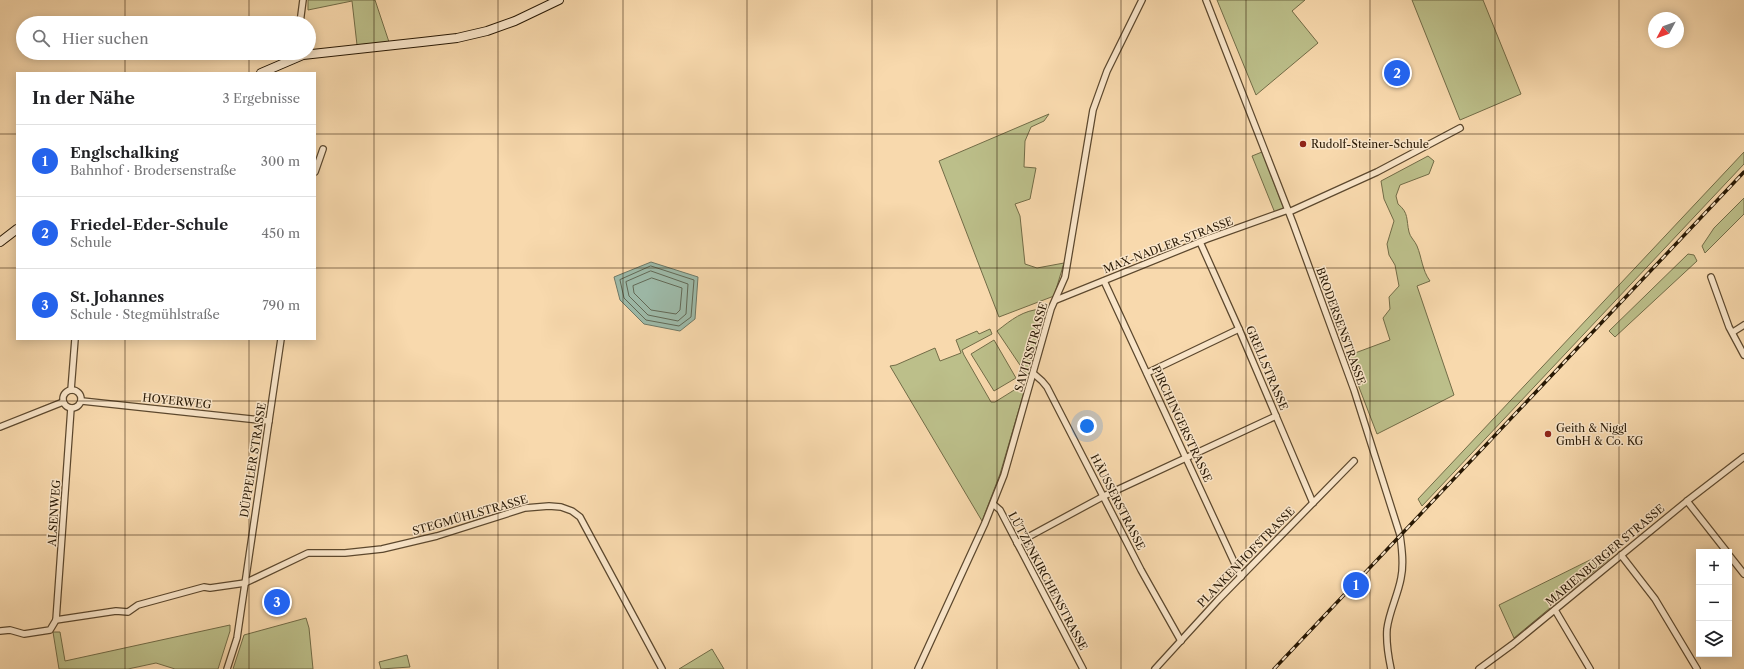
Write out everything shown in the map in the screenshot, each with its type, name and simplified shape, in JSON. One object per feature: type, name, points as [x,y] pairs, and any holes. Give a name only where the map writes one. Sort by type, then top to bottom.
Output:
[{"type":"street","points":[[301,16],[303,0]]},
{"type":"street","points":[[316,53],[429,41],[487,31],[515,21],[559,0]]},
{"type":"street","name":"SAVITSSTRASSE","points":[[918,669],[993,504],[1004,475],[1034,374],[1051,309],[1065,277],[1093,110],[1107,71],[1142,0]]},
{"type":"street","name":"BRODERSENSTRASSE","points":[[1206,0],[1289,211],[1354,390],[1400,535],[1403,566],[1388,627],[1386,644],[1391,669]]},
{"type":"street","points":[[263,72],[287,60]]},
{"type":"street","name":"MAX-NADLER-STRASSE","points":[[1056,300],[1200,242],[1289,211],[1377,172],[1460,128]]},
{"type":"street","points":[[316,169],[323,149]]},
{"type":"street","points":[[0,242],[16,230]]},
{"type":"street","name":"GRELLSTRASSE","points":[[1200,242],[1239,328],[1313,502]]},
{"type":"street","points":[[1711,277],[1729,327],[1744,355]]},
{"type":"street","name":"PIRCHINGERSTRASSE","points":[[1104,281],[1241,577]]},
{"type":"street","points":[[1733,332],[1744,325]]},
{"type":"street","points":[[1147,373],[1239,328]]},
{"type":"street","points":[[71,390],[75,340]]},
{"type":"street","name":"DÜPPELER STRASSE","points":[[227,669],[237,638],[281,340]]},
{"type":"street","name":"HÄUSSERSTRASSE","points":[[1034,374],[1047,387],[1181,641]]},
{"type":"street","points":[[71,390],[79,392],[82,401],[77,407],[71,408],[66,406],[64,402],[64,394],[71,390]]},
{"type":"street","name":"HOYERWEG","points":[[82,401],[269,421]]},
{"type":"street","points":[[0,427],[64,402]]},
{"type":"street","name":"ALSENWEG","points":[[56,620],[71,408]]},
{"type":"street","points":[[1016,543],[1104,496],[1276,416]]},
{"type":"street","name":"MARIENBURGER STRASSE","points":[[1479,669],[1513,644],[1687,501],[1744,457]]},
{"type":"street","name":"PLANKENHOFSTRASSE","points":[[1155,669],[1241,577],[1354,461]]},
{"type":"street","points":[[1687,501],[1725,549]]},
{"type":"street","name":"LÜTZENKIRCHENSTRASSE","points":[[993,504],[1000,510],[1083,669]]},
{"type":"street","name":"STEGMÜHLSTRASSE","points":[[56,620],[116,611],[128,612],[133,610],[138,605],[204,587],[210,588],[245,583],[308,553],[352,552],[382,549],[437,536],[524,508],[549,506],[561,507],[572,511],[580,517],[662,669]]},
{"type":"street","points":[[1621,555],[1655,599],[1697,669]]},
{"type":"street","points":[[1732,559],[1744,574]]},
{"type":"street","points":[[1555,610],[1590,669]]},
{"type":"street","points":[[0,632],[10,630],[24,634],[50,630],[56,620]]},
{"type":"green space","points":[[308,0],[375,0],[389,42],[357,45],[352,1],[308,10]]},
{"type":"green space","points":[[1217,0],[1305,0],[1292,11],[1318,43],[1256,95]]},
{"type":"green space","points":[[1412,0],[1483,0],[1521,94],[1460,120]]},
{"type":"green space","points":[[1049,114],[1044,121],[1031,127],[1025,141],[1024,167],[1036,168],[1030,199],[1015,204],[1020,216],[1025,264],[1037,268],[1064,263],[1054,296],[999,317],[939,161]]},
{"type":"green space","points":[[1262,152],[1284,209],[1275,213],[1252,156]]},
{"type":"green space","points":[[1744,152],[1744,164],[1422,506],[1418,499]]},
{"type":"green space","points":[[1428,156],[1434,161],[1429,174],[1400,185],[1396,196],[1398,204],[1406,213],[1410,234],[1417,246],[1427,277],[1430,281],[1417,286],[1454,395],[1377,434],[1347,356],[1390,340],[1383,318],[1390,309],[1389,297],[1399,286],[1395,265],[1389,255],[1387,244],[1394,221],[1384,199],[1381,181]]},
{"type":"green space","points":[[1744,198],[1744,214],[1705,253],[1702,246],[1714,228]]},
{"type":"green space","points":[[1688,254],[1694,255],[1697,261],[1615,337],[1609,331]]},
{"type":"green space","points":[[1042,309],[1045,311],[1045,315],[1028,377],[997,331],[1012,319],[1029,311]]},
{"type":"green space","points":[[990,329],[992,334],[962,350],[991,402],[995,402],[1027,382],[1000,474],[982,521],[890,366],[896,365],[935,348],[940,361],[961,353],[956,340],[977,331],[979,334]]},
{"type":"green space","points":[[994,340],[1016,378],[994,391],[971,354]]},
{"type":"green space","points":[[1598,556],[1610,558],[1514,638],[1499,605]]},
{"type":"green space","points":[[306,618],[309,628],[313,669],[233,669],[244,635]]},
{"type":"green space","points":[[230,625],[230,631],[218,669],[175,669],[156,663],[128,669],[59,669],[53,632],[60,632],[65,661]]},
{"type":"green space","points":[[712,649],[724,669],[679,669]]},
{"type":"green space","points":[[407,655],[410,667],[381,669],[379,662]]},
{"type":"water","points":[[651,262],[698,277],[695,319],[680,331],[644,324],[620,300],[614,277]]},
{"type":"railway","points":[[1274,669],[1744,172]]},
{"type":"place","name":"Friedel-Eder-Schule","points":[[1397,73]]},
{"type":"place","name":"Rudolf-Steiner-Schule","points":[[1303,144]]},
{"type":"place","name":"Geith & Niggl GmbH & Co. KG","points":[[1548,434]]},
{"type":"place","name":"Englschalking","points":[[1356,585]]},
{"type":"place","name":"St. Johannes","points":[[277,602]]}]
